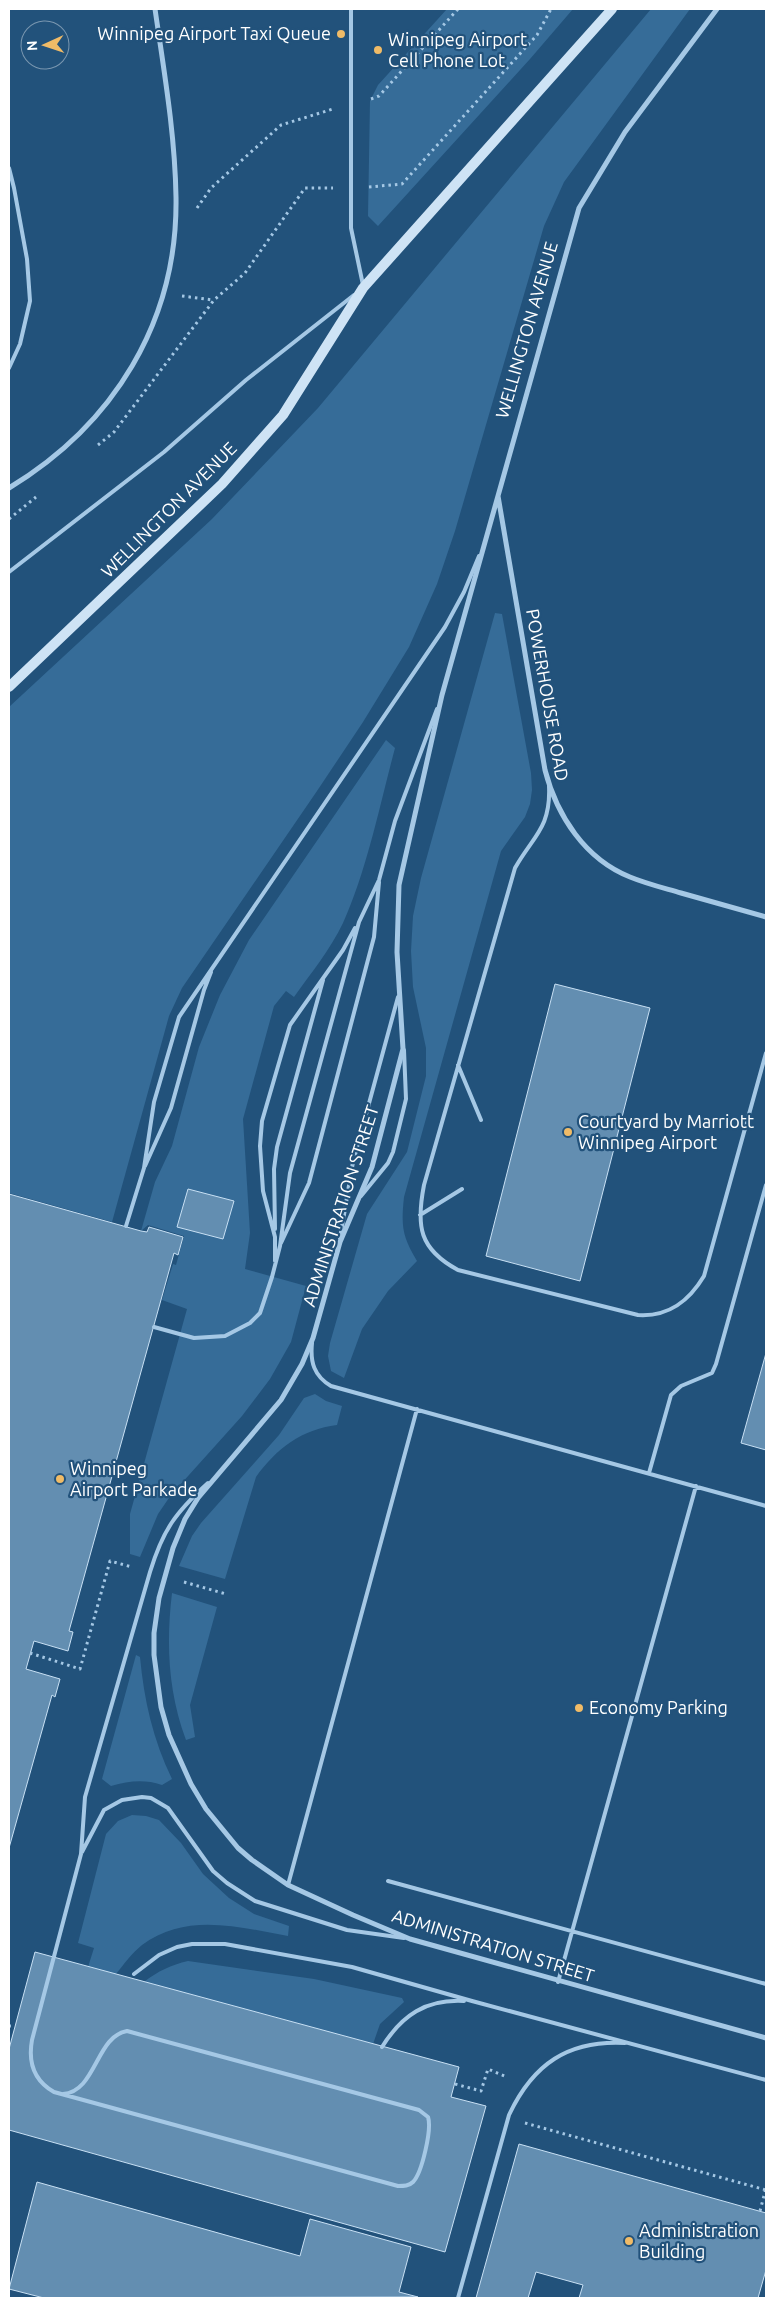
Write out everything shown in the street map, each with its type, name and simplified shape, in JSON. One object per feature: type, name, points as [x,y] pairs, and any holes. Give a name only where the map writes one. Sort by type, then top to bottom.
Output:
[{"type":"main road","name":"WELLINGTON AVENUE","points":[[9,687],[222,484],[283,415],[363,288],[612,9]]},
{"type":"street","points":[[9,488],[34,473],[69,444],[117,392],[140,354],[156,319],[175,239],[176,199],[174,150],[156,9]]},
{"type":"street","name":"WELLINGTON AVENUE","points":[[442,695],[579,208],[625,132],[716,9]]},
{"type":"street","name":"POWERHOUSE ROAD","points":[[497,494],[549,786],[555,804],[576,836],[600,859],[614,869],[648,883],[766,917]]},
{"type":"street","name":"ADMINISTRATION STREET","points":[[442,695],[399,885],[396,920],[403,1038],[401,1058],[377,1149],[340,1242],[313,1338],[302,1364],[281,1400],[198,1498],[185,1519],[159,1598],[154,1633],[154,1654],[161,1707],[179,1760],[206,1809],[238,1848],[288,1885],[410,1939],[558,1982],[766,2038]]},
{"type":"lane","points":[[351,9],[351,228],[363,288]]},
{"type":"lane","points":[[9,168],[27,259],[30,301],[20,344],[9,368]]},
{"type":"lane","name":"WELLINGTON AVENUE","points":[[9,572],[164,452],[246,380],[363,288]]},
{"type":"lane","points":[[143,1172],[154,1102],[179,1018],[445,627],[464,592],[486,540]]},
{"type":"lane","points":[[280,1246],[309,1183],[374,937],[379,880],[395,821],[442,695]]},
{"type":"lane","points":[[549,786],[550,804],[541,831],[524,852],[515,868],[424,1186],[420,1227],[427,1246],[441,1261],[458,1270],[638,1315],[651,1316],[675,1308],[691,1294],[704,1276],[766,1053]]},
{"type":"lane","points":[[274,1237],[263,1191],[260,1146],[262,1121],[290,1025],[329,970],[359,922],[379,880]]},
{"type":"lane","points":[[154,1327],[194,1338],[225,1336],[250,1324],[260,1313],[280,1246],[290,1173],[359,922]]},
{"type":"lane","points":[[126,1226],[143,1172],[171,1108],[204,990],[218,959]]},
{"type":"lane","points":[[274,1271],[274,1170],[277,1147],[319,991],[329,970]]},
{"type":"lane","points":[[340,1242],[353,1162],[397,1001],[399,982]]},
{"type":"lane","points":[[357,1202],[388,1163],[392,1152],[406,1099],[403,1038]]},
{"type":"lane","points":[[458,1065],[481,1120]]},
{"type":"lane","points":[[649,1473],[671,1394],[681,1386],[712,1373],[716,1364],[766,1185]]},
{"type":"lane","points":[[420,1214],[462,1189]]},
{"type":"lane","points":[[313,1338],[311,1360],[318,1376],[331,1386],[766,1506]]},
{"type":"lane","points":[[288,1885],[417,1409]]},
{"type":"lane","points":[[64,2094],[79,2089],[112,2039],[121,2032],[127,2031],[419,2110],[428,2117],[430,2128],[417,2176],[409,2184],[398,2186],[64,2094],[45,2087],[34,2074],[30,2058],[32,2040],[80,1854],[85,1797],[157,1548],[164,1533],[182,1506],[215,1477]]},
{"type":"lane","points":[[558,1982],[696,1486]]},
{"type":"lane","points":[[80,1854],[104,1810],[122,1800],[142,1797],[151,1798],[168,1808],[213,1871],[227,1883],[254,1900],[347,1930],[410,1939]]},
{"type":"lane","points":[[388,1881],[766,1984]]},
{"type":"lane","points":[[134,1974],[159,1955],[177,1947],[192,1944],[225,1944],[352,1966],[472,2001],[766,2080]]},
{"type":"lane","points":[[382,2047],[399,2023],[422,2007],[454,2000],[472,2001]]},
{"type":"lane","points":[[458,2298],[509,2115],[526,2084],[546,2065],[574,2048],[604,2042],[634,2044]]},
{"type":"path","points":[[175,239],[211,188],[281,125],[379,96],[458,9]]},
{"type":"path","points":[[92,451],[114,432],[214,300],[245,273],[305,188],[351,188],[402,184],[538,35],[551,9]]},
{"type":"path","points":[[163,294],[214,300]]},
{"type":"path","points":[[9,519],[39,494]]},
{"type":"path","points":[[30,1653],[80,1669],[110,1562],[139,1569]]},
{"type":"path","points":[[176,1579],[226,1594]]},
{"type":"path","points":[[455,2084],[481,2091],[488,2069],[507,2077]]},
{"type":"path","points":[[525,2123],[766,2189],[760,2211]]},
{"type":"shaded area","points":[[447,9],[573,9],[378,226],[368,216],[370,101],[378,85]]},
{"type":"shaded area","points":[[651,9],[690,9],[564,182],[544,226],[455,531],[437,584],[409,647],[363,722],[182,988],[169,1016],[112,1222],[9,1193],[9,707],[212,519],[318,408]]},
{"type":"shaded area","points":[[495,613],[502,614],[531,773],[532,790],[530,804],[525,817],[501,851],[404,1197],[404,1230],[408,1245],[417,1261],[388,1291],[362,1329],[344,1378],[331,1371],[328,1356],[330,1343],[367,1214],[407,1152],[426,1076],[426,1048],[413,987],[411,951],[413,916],[421,878]]},
{"type":"shaded area","points":[[386,740],[395,748],[372,837],[352,903],[332,943],[294,997],[286,991],[274,1006],[243,1119],[250,1233],[245,1269],[306,1286],[291,1342],[270,1379],[242,1416],[171,1495],[158,1514],[140,1557],[130,1554],[130,1514],[187,1309],[162,1300],[173,1264],[176,1265],[184,1236],[148,1225],[141,1231],[155,1182],[172,1146],[199,1047],[220,995],[249,940]]},
{"type":"shaded area","points":[[315,1394],[326,1401],[342,1406],[337,1425],[312,1431],[291,1442],[272,1458],[256,1477],[225,1579],[179,1566],[192,1536],[201,1523],[279,1435],[304,1398]]},
{"type":"shaded area","points":[[172,1593],[217,1607],[190,1705],[195,1737],[186,1740],[175,1704],[170,1667],[169,1630]]},
{"type":"shaded area","points":[[136,1655],[140,1657],[144,1689],[155,1735],[172,1779],[162,1785],[136,1781],[111,1786],[102,1779]]},
{"type":"shaded area","points":[[132,1815],[146,1816],[159,1820],[181,1843],[203,1874],[229,1898],[254,1914],[289,1926],[288,1936],[231,1926],[194,1925],[176,1928],[142,1945],[131,1955],[116,1974],[88,1967],[94,1948],[78,1943],[106,1834],[118,1821]]},
{"type":"shaded area","points":[[188,1961],[314,1979],[402,1998],[404,2002],[380,2024],[373,2044],[144,1982],[165,1969]]},
{"type":"building","name":"Courtyard by Marriott Winnipeg Airport","points":[[555,984],[650,1008],[580,1281],[486,1256]]},
{"type":"building","points":[[188,1189],[234,1201],[223,1239],[177,1227]]},
{"type":"building","name":"Winnipeg Airport Parkade","points":[[9,1194],[141,1231],[147,1232],[149,1227],[183,1237],[178,1255],[174,1253],[69,1631],[73,1632],[68,1651],[34,1641],[26,1669],[60,1679],[55,1697],[52,1695],[9,1848]]},
{"type":"building","points":[[766,1353],[766,1450],[741,1443]]},
{"type":"building","points":[[35,1952],[459,2067],[451,2097],[486,2106],[445,2252],[9,2130],[9,2049]]},
{"type":"building","name":"Administration Building","points":[[519,2144],[766,2213],[766,2270],[758,2298],[579,2298],[583,2285],[536,2272],[528,2298],[476,2298]]},
{"type":"building","points":[[37,2182],[300,2256],[310,2219],[411,2247],[399,2292],[418,2297],[44,2298],[9,2289]]},
{"type":"place","name":"Winnipeg Airport Taxi Queue","points":[[341,34]]},
{"type":"place","name":"Winnipeg Airport Cell Phone Lot","points":[[378,50]]},
{"type":"place","name":"Courtyard by Marriott Winnipeg Airport","points":[[568,1132]]},
{"type":"place","name":"Winnipeg Airport Parkade","points":[[60,1479]]},
{"type":"place","name":"Economy Parking","points":[[579,1708]]},
{"type":"place","name":"Administration Building","points":[[629,2241]]}]
